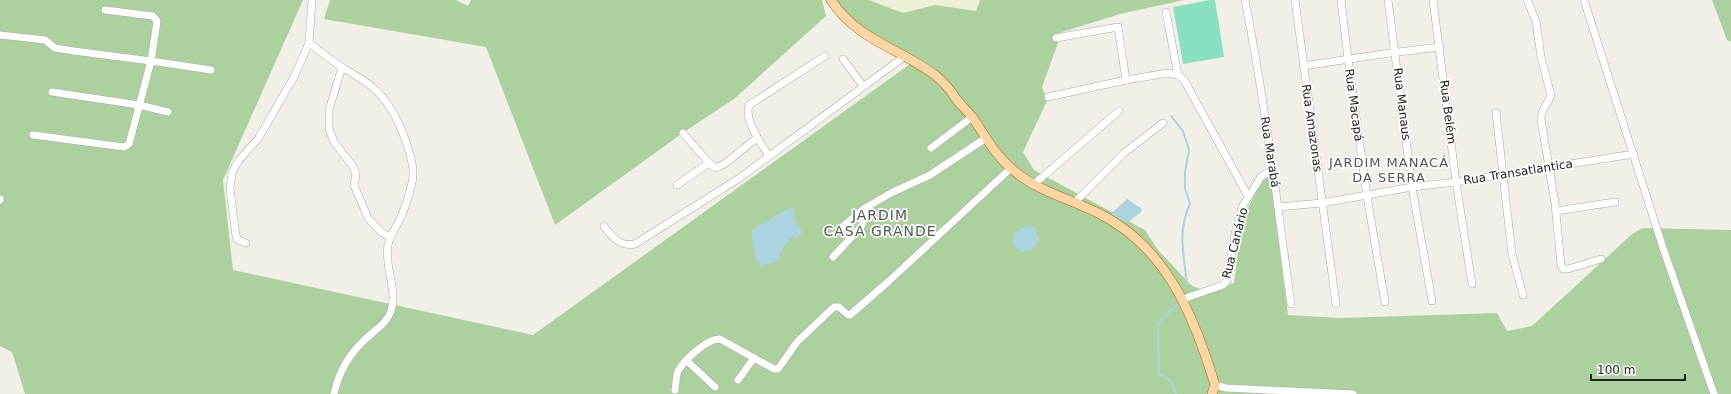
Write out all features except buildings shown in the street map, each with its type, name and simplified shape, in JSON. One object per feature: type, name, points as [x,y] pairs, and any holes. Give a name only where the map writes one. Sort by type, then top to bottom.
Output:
[{"type":"main road","points":[[831,0],[842,15],[858,30],[904,56],[940,79],[972,117],[986,138],[1011,168],[1033,185],[1075,202],[1121,226],[1159,263],[1183,299],[1199,337],[1215,385],[1212,394]]},
{"type":"street","points":[[246,243],[238,240],[236,236],[230,189],[232,172],[258,139],[294,77],[309,43],[312,0]]},
{"type":"street","name":"Rua Marabá","points":[[1245,0],[1273,169],[1291,304]]},
{"type":"street","name":"Rua Amazonas","points":[[1295,0],[1336,304]]},
{"type":"street","name":"Rua Macapá","points":[[1341,0],[1367,196],[1385,302]]},
{"type":"street","name":"Rua Belém","points":[[1433,0],[1456,182],[1472,284]]},
{"type":"street","points":[[1527,0],[1536,21],[1541,57],[1551,95],[1541,113],[1548,167],[1556,211],[1561,265],[1563,268],[1568,270],[1601,259]]},
{"type":"street","points":[[1584,0],[1663,248],[1714,394]]},
{"type":"street","name":"Rua Manaus","points":[[1388,1],[1412,187],[1432,301]]},
{"type":"street","points":[[33,135],[124,147],[129,144],[151,61],[157,21],[152,16],[104,10]]},
{"type":"street","points":[[1166,12],[1178,75]]},
{"type":"street","points":[[1056,38],[1118,26],[1126,80]]},
{"type":"street","points":[[0,35],[45,40],[55,48],[211,70]]},
{"type":"street","points":[[309,43],[366,82],[378,92],[388,105],[404,135],[412,162],[412,182],[408,197],[400,219],[390,237],[388,250],[393,292],[391,311],[383,325],[368,336],[348,358],[340,370],[334,394]]},
{"type":"street","points":[[1303,66],[1395,52],[1440,47]]},
{"type":"street","points":[[769,156],[752,129],[748,109],[749,105],[825,56]]},
{"type":"street","points":[[604,226],[620,243],[626,245],[635,244],[701,203],[769,156],[904,56]]},
{"type":"street","points":[[843,59],[863,86]]},
{"type":"street","points":[[342,67],[329,110],[329,129],[334,142],[352,165],[356,174],[354,185],[368,218],[382,232],[390,237]]},
{"type":"street","points":[[1048,97],[1126,80],[1168,73],[1178,75],[1184,80],[1248,196]]},
{"type":"street","points":[[52,92],[139,105],[168,112]]},
{"type":"street","points":[[1033,185],[1119,111]]},
{"type":"street","points":[[1496,113],[1512,254],[1523,295]]},
{"type":"street","points":[[931,148],[972,117]]},
{"type":"street","points":[[1075,202],[1124,153],[1163,123]]},
{"type":"street","points":[[683,133],[715,168],[723,165],[757,138]]},
{"type":"street","points":[[841,228],[870,205],[890,193],[930,175],[986,138]]},
{"type":"street","name":"Rua Transatlantica","points":[[1278,207],[1322,203],[1412,187],[1504,175],[1634,154]]},
{"type":"street","points":[[676,185],[709,163]]},
{"type":"street","points":[[676,390],[678,372],[703,345],[715,339],[720,339],[774,369],[778,369],[797,342],[834,307],[839,307],[850,315],[1011,168]]},
{"type":"street","name":"Rua Canário","points":[[1183,299],[1223,285],[1227,281],[1240,213],[1248,196],[1261,177],[1273,169]]},
{"type":"street","points":[[1556,211],[1615,202]]},
{"type":"street","points":[[832,257],[861,227],[870,205]]},
{"type":"street","points":[[738,380],[754,358]]},
{"type":"street","points":[[687,361],[715,387]]},
{"type":"street","points":[[1215,385],[1226,388],[1353,394]]},
{"type":"green space","points":[[0,0],[303,0],[223,180],[233,270],[533,335],[917,59],[851,21],[834,0],[869,0],[903,13],[935,5],[976,11],[980,0],[1184,0],[1120,14],[1062,32],[1042,87],[1047,101],[1023,152],[1034,170],[1145,230],[1158,250],[1191,285],[1206,292],[1234,283],[1242,220],[1262,180],[1270,175],[1288,315],[1340,318],[1497,313],[1507,331],[1532,326],[1631,235],[1642,228],[1731,230],[1731,394],[25,394],[12,352],[0,346]]},
{"type":"green space","points":[[330,0],[456,0],[468,6],[471,0],[822,0],[826,16],[734,99],[687,130],[555,225],[486,47],[324,19]]},
{"type":"green space","points":[[869,0],[980,0],[976,11],[935,5],[903,13]]},
{"type":"green space","points":[[1215,0],[1224,57],[1183,64],[1173,7]]},
{"type":"green space","points":[[1712,0],[1731,0],[1731,42],[1727,40]]},
{"type":"water","points":[[1127,199],[1141,208],[1142,211],[1127,223],[1110,215]]},
{"type":"water","points":[[793,206],[795,220],[802,232],[797,239],[792,236],[782,249],[778,261],[761,266],[755,258],[751,230]]},
{"type":"water","points":[[1034,226],[1039,241],[1030,251],[1023,252],[1014,247],[1014,233],[1025,227]]},
{"type":"waterway","points":[[1171,116],[1183,131],[1189,150],[1185,172],[1185,188],[1190,204],[1186,214],[1182,244],[1187,284]]},
{"type":"waterway","points":[[1176,394],[1171,381],[1159,374],[1158,324],[1177,305]]},
{"type":"district","name":"JARDIM MANACÁ DA SERRA","points":[[1389,170]]},
{"type":"district","name":"JARDIM CASA GRANDE","points":[[880,224]]}]
